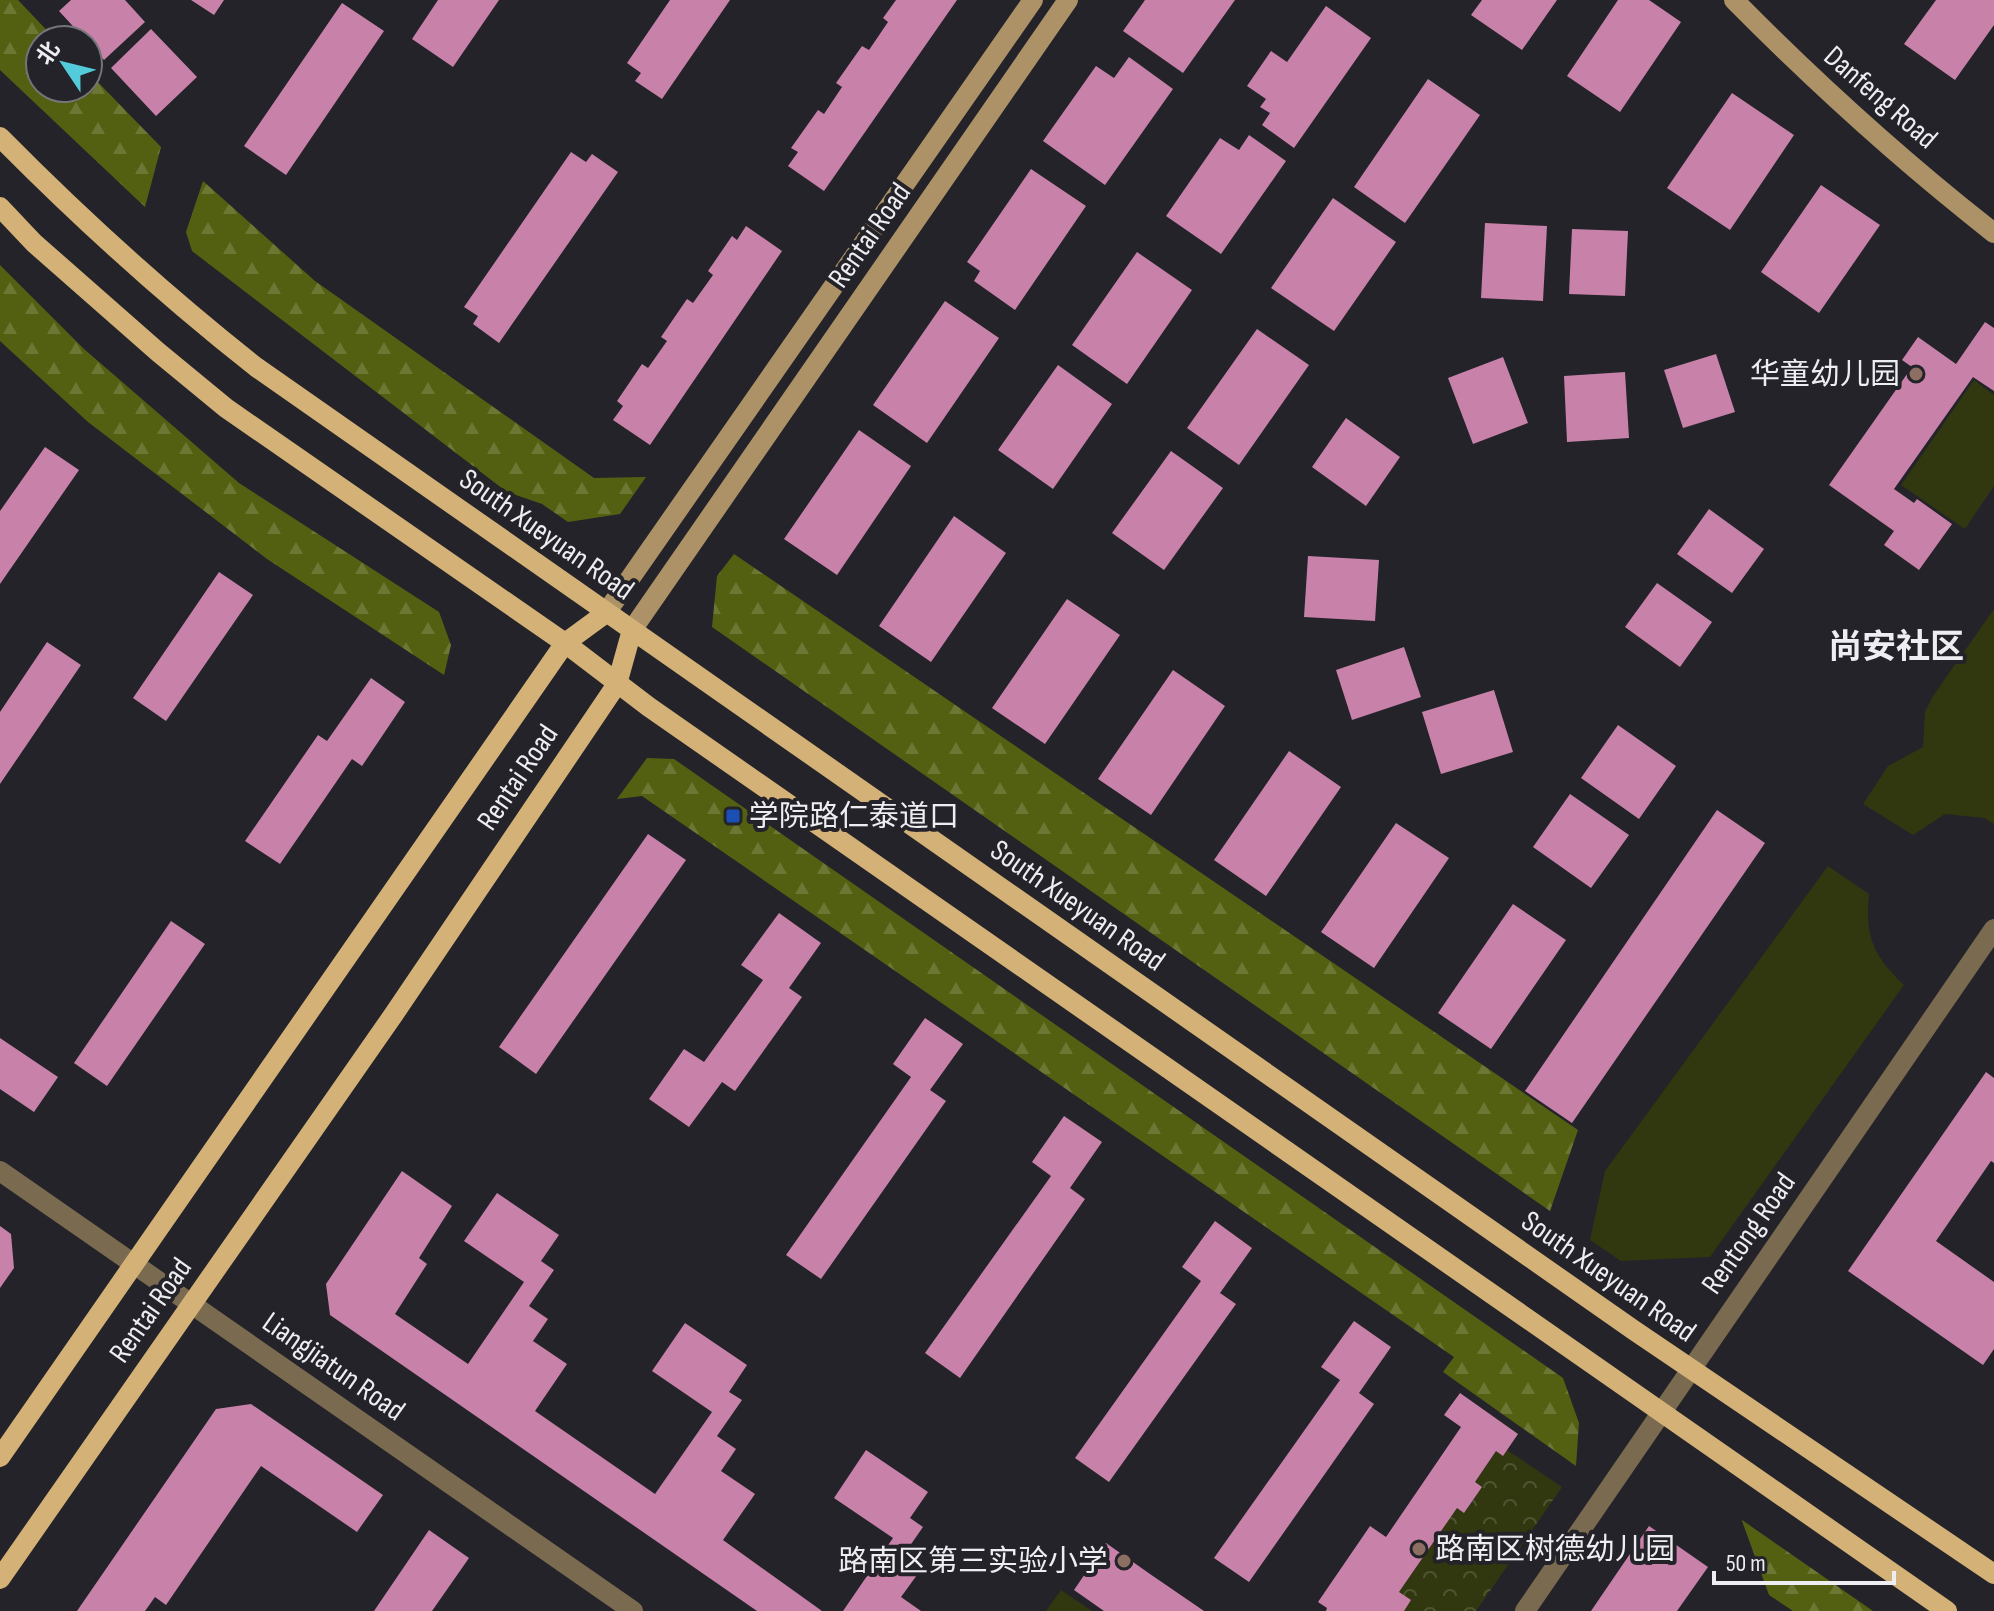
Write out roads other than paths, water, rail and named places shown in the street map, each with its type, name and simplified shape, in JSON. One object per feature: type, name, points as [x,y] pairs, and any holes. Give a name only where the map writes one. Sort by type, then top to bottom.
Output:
[{"type":"main road","name":"Rentai Road","points":[[0,1457],[565,643],[606,613],[1033,0]]},
{"type":"main road","name":"Rentai Road","points":[[0,1579],[394,1014],[617,684],[632,630],[1068,0]]},
{"type":"main road","name":"Danfeng Road","points":[[1734,0],[1802,69],[1994,233]]},
{"type":"main road","name":"South Xueyuan Road","points":[[0,137],[71,210],[208,330],[269,376],[1691,1370],[1994,1574]]},
{"type":"main road","points":[[0,207],[34,243],[226,408],[1947,1611]]},
{"type":"street","name":"Rentong Road","points":[[1525,1611],[1994,929]]},
{"type":"street","name":"Liangjiatun Road","points":[[0,1171],[633,1611]]},
{"type":"place","name":"华童幼儿园","points":[[1916,374]]},
{"type":"place","name":"学院路仁泰道口","points":[[733,816]]},
{"type":"place","name":"路南区树德幼儿园","points":[[1419,1549]]},
{"type":"place","name":"路南区第三实验小学","points":[[1124,1561]]},
{"type":"district","name":"尚安社区","points":[[1896,646]]}]
